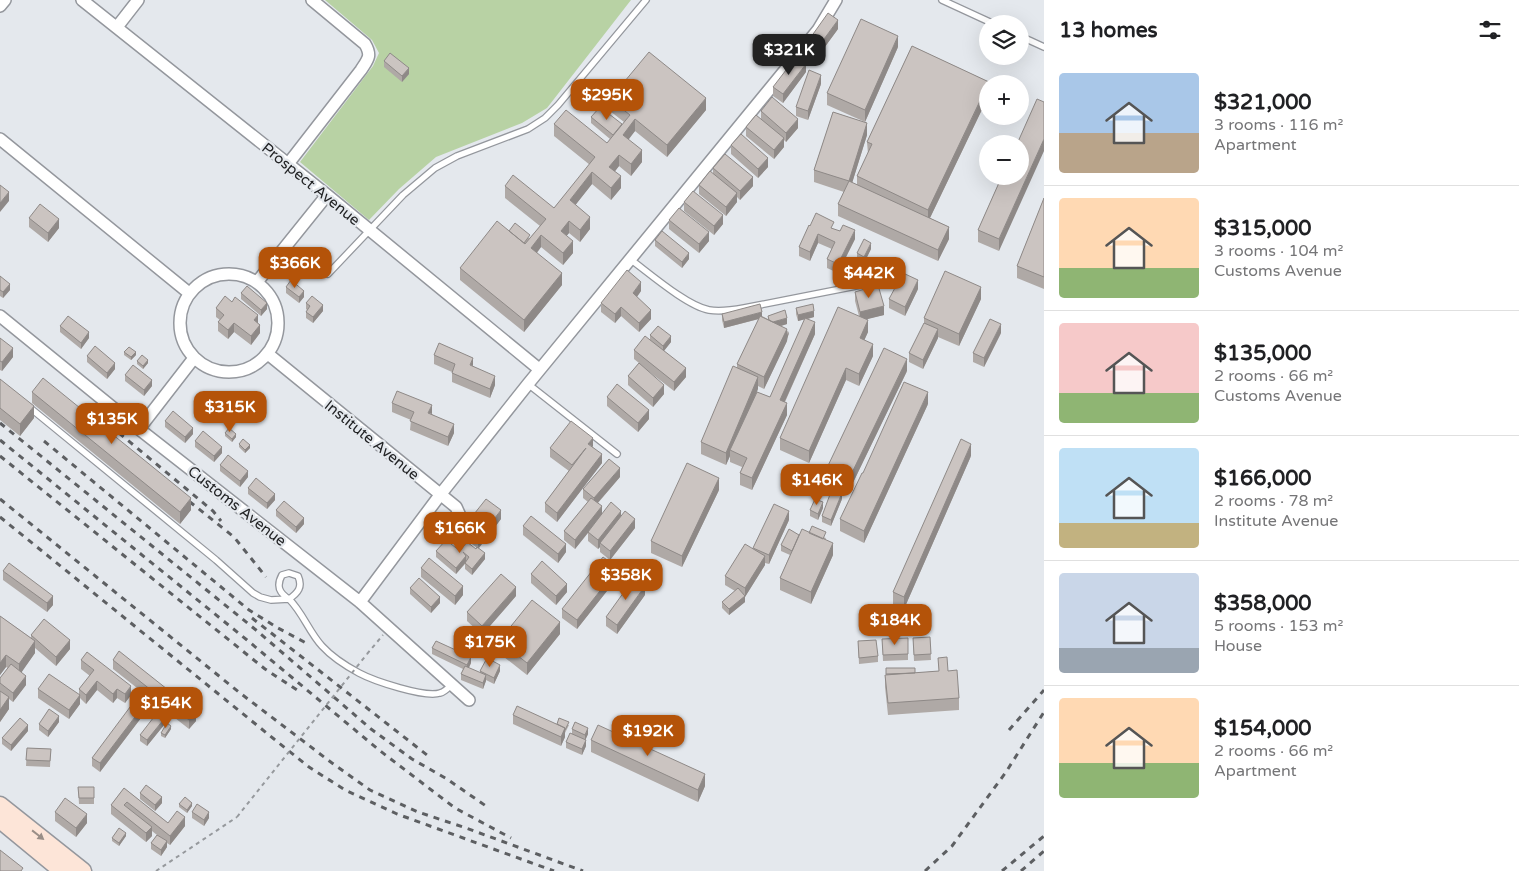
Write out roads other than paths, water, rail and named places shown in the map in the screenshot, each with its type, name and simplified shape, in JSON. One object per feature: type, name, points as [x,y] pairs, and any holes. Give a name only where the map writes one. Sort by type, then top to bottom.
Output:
[{"type":"main road","points":[[0,805],[83,871]]},
{"type":"main road","points":[[0,820],[62,871]]},
{"type":"street","points":[[0,6],[4,0]]},
{"type":"street","name":"Prospect Avenue","points":[[82,0],[327,195],[539,369]]},
{"type":"street","points":[[116,27],[138,0]]},
{"type":"street","points":[[288,164],[369,58],[369,51],[365,44],[312,0]]},
{"type":"street","points":[[360,602],[440,495],[539,369],[818,30],[836,0]]},
{"type":"street","points":[[0,139],[189,293]]},
{"type":"street","points":[[257,282],[327,195]]},
{"type":"street","points":[[221,274],[240,275],[257,282],[269,294],[276,308],[278,324],[276,340],[268,354],[255,365],[232,372],[223,372],[207,367],[194,358],[185,346],[180,333],[179,319],[182,305],[189,293],[203,280],[221,274]]},
{"type":"street","name":"Customs Avenue","points":[[0,316],[139,429],[360,602],[469,700]]},
{"type":"street","name":"Institute Avenue","points":[[268,354],[456,507],[462,518],[456,532]]},
{"type":"street","points":[[139,429],[194,358]]},
{"type":"lane","points":[[328,274],[403,195],[436,168],[457,156],[528,128],[545,118],[646,0]]},
{"type":"lane","points":[[942,0],[979,17]]},
{"type":"lane","points":[[1029,40],[1044,47]]},
{"type":"lane","points":[[630,259],[693,304],[710,310],[744,308],[902,277]]},
{"type":"lane","points":[[528,384],[617,454]]},
{"type":"lane","points":[[23,403],[260,597],[271,600],[289,599],[296,595],[300,589],[298,576],[289,573],[282,576],[279,584],[281,594],[289,599],[299,610],[312,633],[323,646],[336,658],[360,674],[416,693],[433,695],[445,691],[452,684]]},
{"type":"railway","points":[[0,423],[256,630],[371,729],[412,759],[447,779],[486,806]]},
{"type":"railway","points":[[119,433],[213,511],[221,521]]},
{"type":"railway","points":[[0,440],[247,640],[379,750],[455,808],[511,838]]},
{"type":"railway","points":[[44,441],[249,610],[308,644]]},
{"type":"railway","points":[[0,456],[265,669],[297,690]]},
{"type":"railway","points":[[180,494],[234,537],[266,577]]},
{"type":"railway","points":[[0,499],[240,693],[370,790],[418,812],[583,871]]},
{"type":"railway","points":[[0,517],[309,767],[345,790],[397,814],[554,871]]},
{"type":"railway","points":[[252,618],[427,755]]},
{"type":"railway","points":[[1009,730],[1044,690]]},
{"type":"railway","points":[[925,871],[952,846],[1006,772],[1044,712]]},
{"type":"railway","points":[[1002,871],[1044,836]]},
{"type":"railway","points":[[1021,871],[1044,851]]}]
